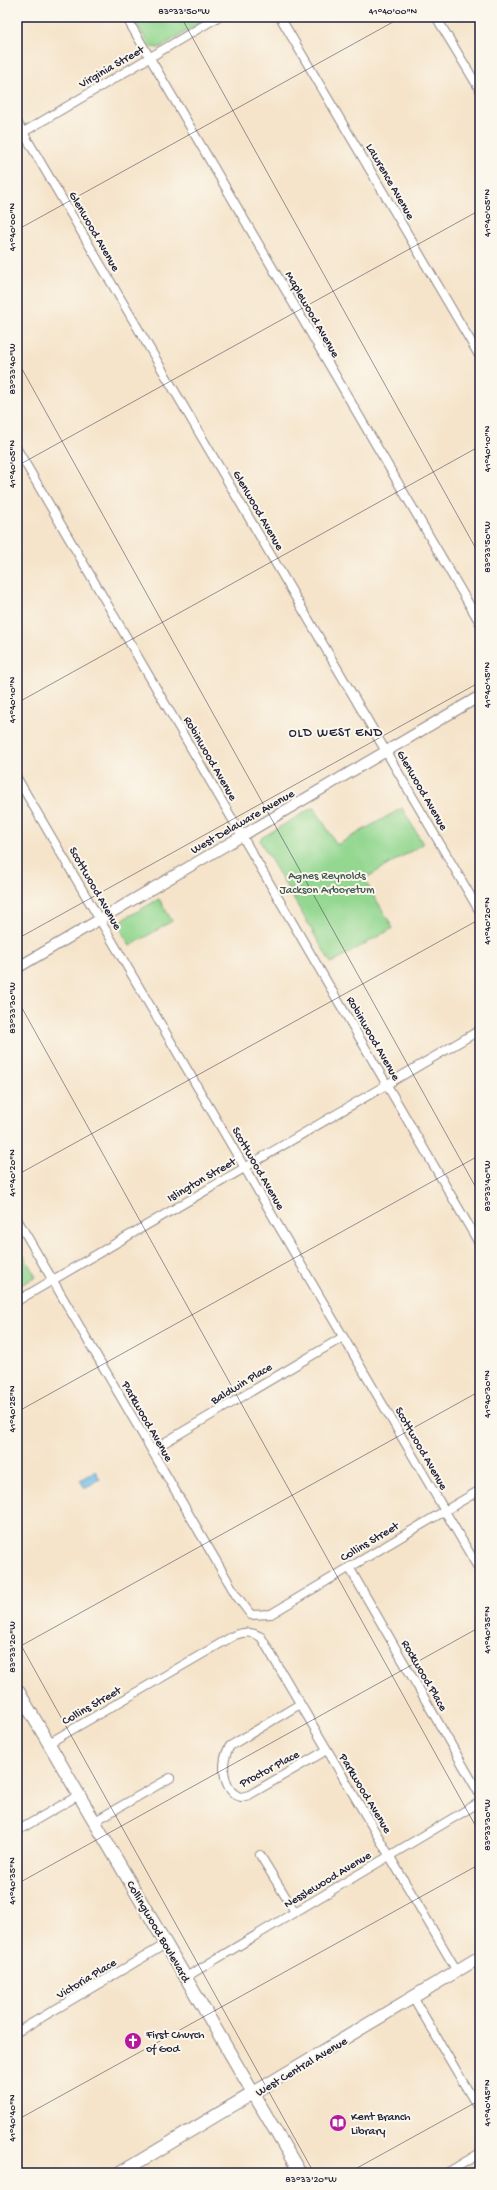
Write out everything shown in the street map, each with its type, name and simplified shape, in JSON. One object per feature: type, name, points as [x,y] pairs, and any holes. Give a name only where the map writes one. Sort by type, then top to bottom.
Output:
[{"type":"main road","name":"Collingwood Boulevard","points":[[17,1689],[300,2173]]},
{"type":"main road","name":"West Central Avenue","points":[[120,2173],[254,2094],[480,1957]]},
{"type":"street","name":"Maplewood Avenue","points":[[126,17],[480,623]]},
{"type":"street","name":"Virginia Street","points":[[20,134],[218,17]]},
{"type":"street","name":"Lawrence Avenue","points":[[280,17],[480,357]]},
{"type":"street","points":[[436,17],[480,90]]},
{"type":"street","name":"Glenwood Avenue","points":[[17,122],[20,134],[387,751],[480,912]]},
{"type":"street","name":"Robinwood Avenue","points":[[17,449],[480,1245]]},
{"type":"street","name":"West Delaware Avenue","points":[[17,968],[480,696]]},
{"type":"street","name":"Scottwood Avenue","points":[[17,778],[480,1571]]},
{"type":"street","name":"Islington Street","points":[[17,1301],[480,1030]]},
{"type":"street","name":"Parkwood Avenue","points":[[17,1219],[236,1596],[249,1613],[256,1616],[271,1614]]},
{"type":"street","name":"Baldwin Place","points":[[152,1450],[343,1337]]},
{"type":"street","name":"Collins Street","points":[[271,1614],[480,1490]]},
{"type":"street","name":"Rockwood Place","points":[[349,1567],[480,1796]]},
{"type":"street","name":"Parkwood Avenue","points":[[250,1632],[260,1637],[458,1971]]},
{"type":"street","name":"Collins Street","points":[[49,1743],[235,1635],[250,1632]]},
{"type":"street","name":"Proctor Place","points":[[300,1704],[230,1746],[226,1752],[223,1764],[232,1791],[241,1797],[249,1795],[327,1750]]},
{"type":"street","points":[[95,1821],[170,1778]]},
{"type":"street","points":[[17,1831],[79,1795]]},
{"type":"street","name":"Nesslewood Avenue","points":[[186,1977],[480,1802]]},
{"type":"street","points":[[260,1855],[295,1912]]},
{"type":"street","name":"Victoria Place","points":[[17,2032],[166,1944]]},
{"type":"street","points":[[412,1997],[480,2111]]},
{"type":"street","points":[[447,2173],[480,2153]]},
{"type":"green space","points":[[133,17],[210,17],[159,48],[150,47]]},
{"type":"green space","name":"Agnes Reynolds Jackson Arboretum","points":[[314,807],[337,845],[402,808],[423,844],[364,879],[393,928],[331,963],[260,841],[261,838]]},
{"type":"green space","points":[[159,899],[172,921],[130,946],[117,923]]},
{"type":"green space","points":[[17,1244],[36,1277],[17,1287]]},
{"type":"water","points":[[95,1471],[100,1479],[85,1488],[80,1480]]},
{"type":"place","name":"First Church of God","points":[[133,2041]]},
{"type":"place","name":"Kent Branch Library","points":[[338,2123]]},
{"type":"district","name":"OLD WEST END","points":[[336,731]]}]
